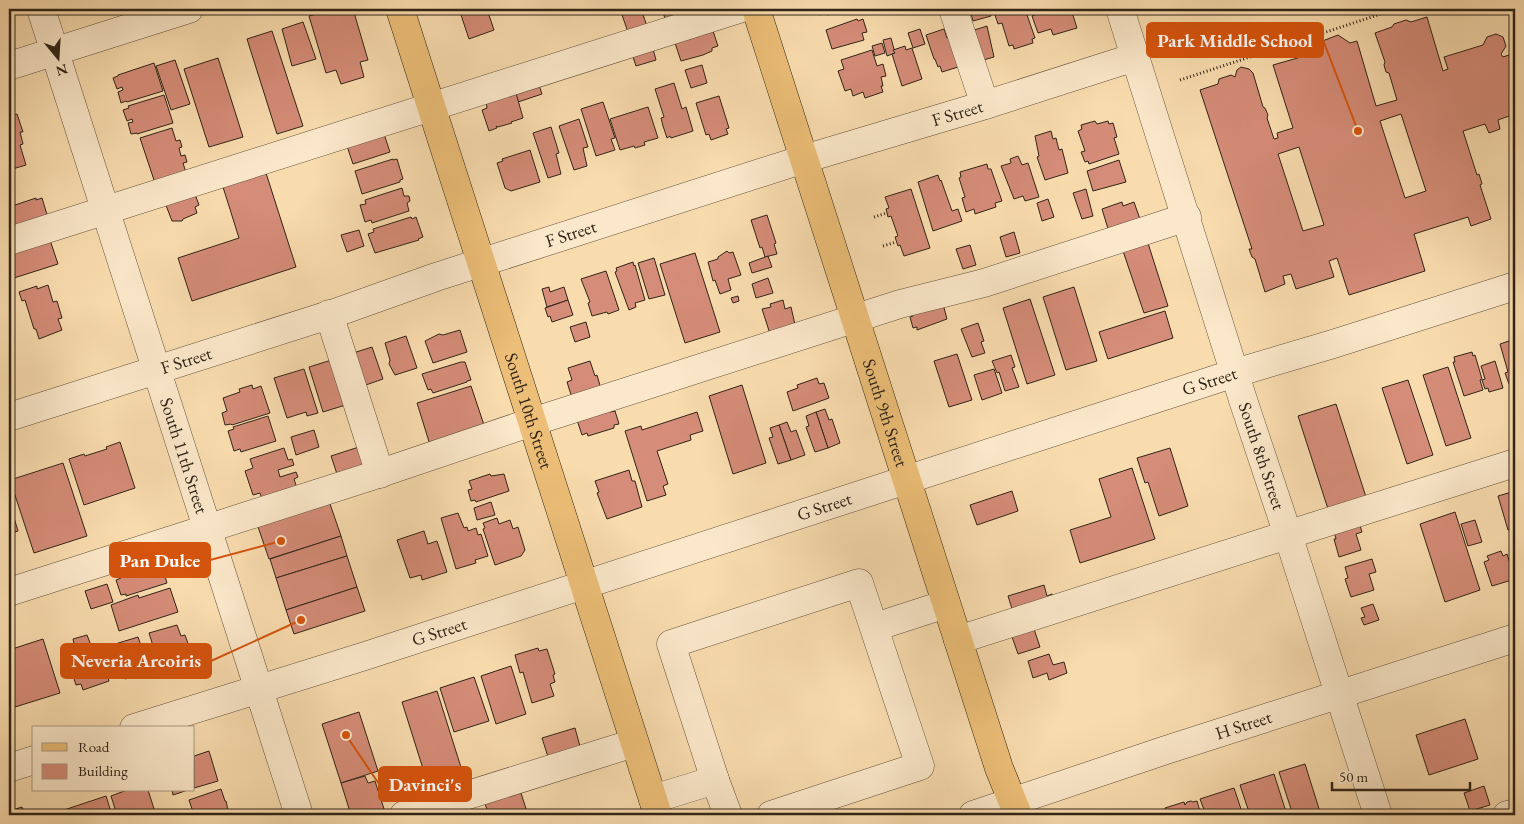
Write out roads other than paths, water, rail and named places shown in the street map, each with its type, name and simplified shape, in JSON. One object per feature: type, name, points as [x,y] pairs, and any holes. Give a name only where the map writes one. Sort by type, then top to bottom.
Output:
[{"type":"main road","name":"South 10th Street","points":[[400,9],[655,807]]},
{"type":"main road","name":"South 9th Street","points":[[756,9],[999,768],[1015,809]]},
{"type":"street","name":"South 11th Street","points":[[42,9],[299,815]]},
{"type":"street","points":[[9,66],[189,9]]},
{"type":"street","points":[[9,242],[739,9]]},
{"type":"street","points":[[953,9],[985,105]]},
{"type":"street","name":"South 8th Street","points":[[1120,9],[1378,815]]},
{"type":"street","name":"F Street","points":[[9,417],[804,159],[985,105],[1135,57]]},
{"type":"street","points":[[9,592],[380,474],[532,422],[900,304],[984,283],[1187,217]]},
{"type":"street","name":"G Street","points":[[140,726],[365,656],[583,583],[1235,373],[1515,286]]},
{"type":"street","points":[[330,314],[380,474]]},
{"type":"street","points":[[958,640],[1515,464]]},
{"type":"street","points":[[728,815],[671,644],[859,583],[920,766],[771,815]]},
{"type":"street","points":[[875,628],[946,604]]},
{"type":"street","name":"H Street","points":[[973,815],[1015,809],[1166,750],[1515,638]]},
{"type":"street","points":[[404,815],[634,743]]},
{"type":"street","points":[[9,768],[32,761]]},
{"type":"street","points":[[655,807],[715,780]]},
{"type":"street","points":[[1507,815],[1515,813]]},
{"type":"place","name":"Park Middle School","points":[[1358,131]]},
{"type":"place","name":"Pan Dulce","points":[[281,541]]},
{"type":"place","name":"Neveria Arcoiris","points":[[301,620]]},
{"type":"place","name":"Davinci's","points":[[346,735]]}]
